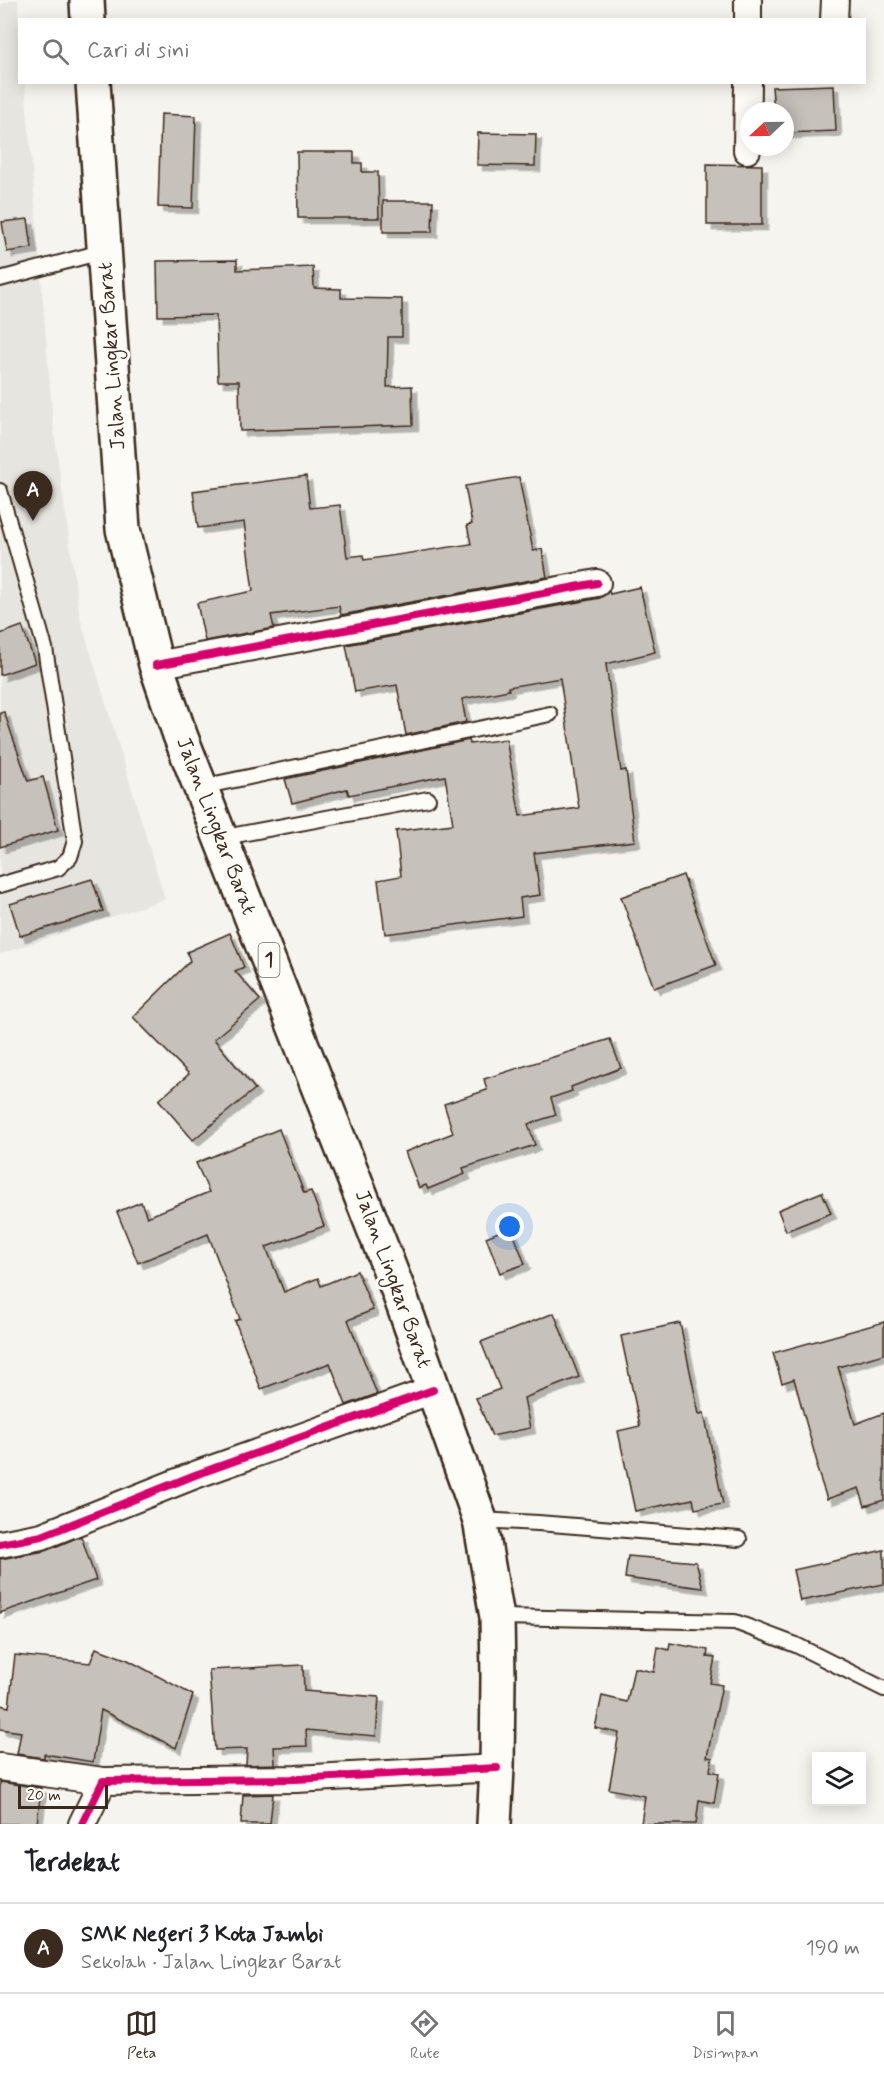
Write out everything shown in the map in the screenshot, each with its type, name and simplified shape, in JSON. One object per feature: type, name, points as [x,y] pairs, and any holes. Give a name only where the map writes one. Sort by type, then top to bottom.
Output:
[{"type":"highway","points":[[87,0],[88,18]]},
{"type":"highway","name":"Jalan Lingkar Barat","points":[[93,84],[123,529],[156,664],[220,838],[394,1279],[480,1520],[497,1617],[497,1768],[494,1824]]},
{"type":"street","points":[[748,0],[748,18]]},
{"type":"street","points":[[834,18],[835,0]]},
{"type":"street","points":[[748,84],[748,102]]},
{"type":"street","points":[[156,664],[597,583]]},
{"type":"street","points":[[0,1544],[42,1536],[195,1474],[433,1390]]},
{"type":"street","points":[[0,1767],[103,1781],[284,1779],[497,1768]]},
{"type":"street","points":[[82,1824],[103,1781]]},
{"type":"lane","points":[[0,279],[105,250]]},
{"type":"lane","points":[[0,491],[45,648],[75,841],[70,857],[58,868],[0,885]]},
{"type":"lane","points":[[201,787],[550,714]]},
{"type":"lane","points":[[220,838],[428,799]]},
{"type":"lane","points":[[480,1520],[739,1539]]},
{"type":"lane","points":[[497,1617],[735,1622],[796,1645],[884,1689]]},
{"type":"shaded area","points":[[18,0],[18,84],[25,84],[53,424],[80,618],[165,899],[0,954],[0,5]]},
{"type":"building","points":[[834,85],[836,131],[794,133],[794,102],[773,102],[772,87]]},
{"type":"building","points":[[161,114],[196,116],[193,208],[158,207]]},
{"type":"building","points":[[478,133],[536,134],[535,166],[477,165]]},
{"type":"building","points":[[297,152],[354,152],[354,163],[362,163],[362,172],[378,172],[379,218],[298,218]]},
{"type":"building","points":[[707,164],[762,165],[762,225],[707,225]]},
{"type":"building","points":[[383,201],[433,201],[432,232],[383,232]]},
{"type":"building","points":[[28,219],[32,248],[7,252],[2,222]]},
{"type":"building","points":[[237,260],[237,270],[313,267],[314,288],[341,289],[341,298],[402,299],[402,337],[388,337],[387,387],[412,386],[413,425],[240,431],[239,381],[218,381],[216,315],[158,316],[157,261]]},
{"type":"building","points":[[306,476],[310,508],[340,505],[347,557],[363,555],[364,560],[471,544],[467,525],[472,524],[465,486],[519,477],[533,551],[542,549],[547,577],[341,615],[339,606],[271,615],[274,628],[205,641],[197,603],[253,591],[244,522],[198,528],[193,491]]},
{"type":"building","points":[[640,587],[655,652],[606,664],[621,771],[626,770],[635,841],[534,853],[540,895],[520,898],[522,916],[385,934],[378,880],[401,876],[396,831],[453,824],[445,776],[349,795],[347,789],[292,803],[285,779],[469,740],[470,744],[506,739],[520,816],[579,808],[560,678],[508,687],[509,690],[462,699],[466,722],[406,735],[397,685],[355,692],[346,645],[600,598],[609,591],[610,594]]},
{"type":"building","points":[[22,626],[35,663],[0,675],[0,634]]},
{"type":"building","points":[[4,712],[28,781],[43,777],[58,830],[0,847],[0,713]]},
{"type":"building","points":[[683,875],[716,965],[654,988],[621,897]]},
{"type":"building","points":[[92,879],[103,911],[20,936],[10,904]]},
{"type":"building","points":[[230,933],[244,967],[235,971],[260,1000],[214,1039],[255,1089],[193,1140],[159,1100],[189,1074],[133,1017],[190,961],[187,952]]},
{"type":"building","points":[[610,1039],[621,1068],[571,1087],[572,1091],[551,1098],[556,1115],[528,1124],[535,1145],[463,1168],[465,1174],[428,1189],[426,1185],[419,1188],[405,1152],[453,1133],[444,1104],[487,1090],[484,1079]]},
{"type":"building","points":[[279,1129],[304,1193],[311,1191],[324,1226],[266,1247],[284,1292],[318,1278],[321,1286],[357,1271],[373,1310],[348,1320],[377,1394],[346,1405],[330,1363],[261,1389],[235,1321],[240,1319],[208,1234],[138,1263],[117,1212],[141,1202],[147,1217],[209,1192],[196,1163]]},
{"type":"building","points":[[822,1192],[831,1213],[786,1231],[778,1210]]},
{"type":"building","points":[[511,1227],[525,1264],[500,1273],[486,1237]]},
{"type":"building","points":[[554,1313],[579,1377],[524,1398],[530,1428],[492,1436],[476,1398],[500,1389],[481,1342]]},
{"type":"building","points":[[884,1322],[884,1354],[838,1367],[855,1424],[884,1413],[884,1500],[865,1506],[859,1488],[827,1499],[816,1466],[818,1466],[794,1379],[782,1383],[773,1353]]},
{"type":"building","points":[[680,1323],[699,1414],[704,1413],[723,1504],[695,1509],[693,1499],[635,1511],[618,1431],[640,1426],[621,1336]]},
{"type":"building","points":[[81,1536],[96,1580],[0,1613],[0,1559],[45,1551]]},
{"type":"building","points":[[884,1550],[884,1584],[800,1601],[793,1570]]},
{"type":"building","points":[[628,1556],[696,1562],[703,1588],[625,1578]]},
{"type":"building","points":[[670,1643],[708,1650],[707,1657],[715,1658],[710,1683],[722,1685],[707,1757],[712,1758],[710,1771],[719,1773],[714,1803],[699,1800],[696,1824],[641,1824],[645,1796],[609,1789],[619,1733],[595,1728],[602,1696],[627,1702],[634,1668],[654,1672],[658,1647],[669,1650]]},
{"type":"building","points":[[96,1648],[128,1660],[193,1695],[176,1748],[101,1710],[93,1762],[44,1754],[44,1758],[17,1754],[21,1732],[0,1729],[0,1705],[9,1707],[15,1655],[90,1663]]},
{"type":"building","points":[[303,1665],[304,1691],[379,1697],[376,1736],[306,1730],[307,1746],[274,1747],[275,1764],[246,1765],[247,1749],[215,1750],[209,1670]]},
{"type":"building","points":[[0,1782],[41,1788],[37,1824],[0,1824]]},
{"type":"building","points":[[273,1794],[270,1824],[241,1824],[243,1795]]},
{"type":"cycle path","points":[[156,665],[597,583]]},
{"type":"cycle path","points":[[0,1544],[42,1536],[195,1475],[433,1390]]},
{"type":"cycle path","points":[[82,1824],[103,1781],[296,1779],[497,1768]]},
{"type":"place","name":"SMK Negeri 3 Kota Jambi","points":[[33,521]]}]
